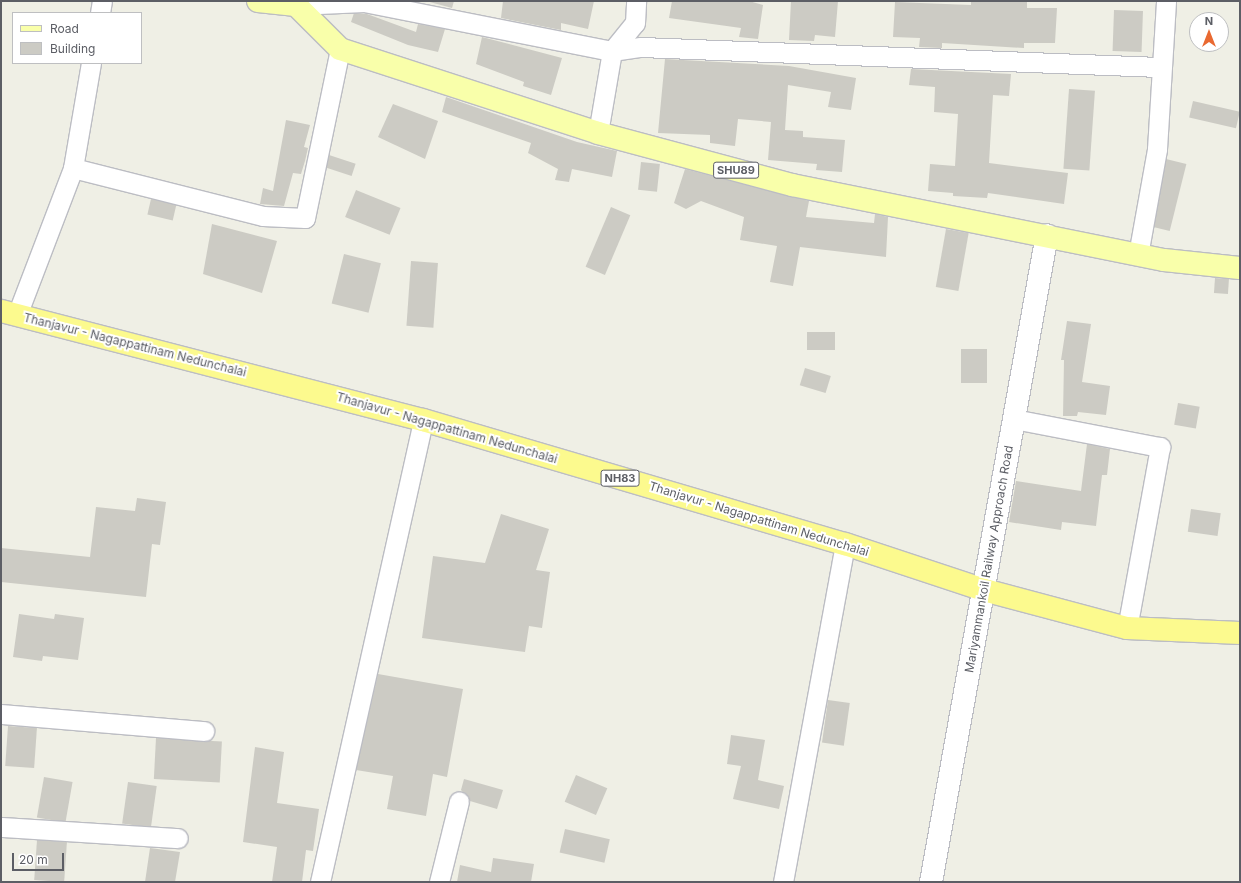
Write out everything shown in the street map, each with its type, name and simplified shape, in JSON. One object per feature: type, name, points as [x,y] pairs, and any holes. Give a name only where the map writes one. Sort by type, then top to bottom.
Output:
[{"type":"highway","name":"Thanjavur - Nagappattinam Nedunchalai","points":[[9,313],[423,420],[845,544],[984,590],[1127,628],[1240,633]]},
{"type":"main road","points":[[258,1],[296,5]]},
{"type":"main road","name":"SHU89","points":[[296,5],[340,49],[598,133],[792,186],[1047,235],[1138,255],[1240,268]]},
{"type":"main road","name":"Mariyammankoil Railway Approach Road","points":[[931,882],[1047,235]]},
{"type":"street","points":[[100,12],[102,1]]},
{"type":"street","points":[[598,133],[612,51],[635,23],[636,1]]},
{"type":"street","points":[[1138,255],[1157,149],[1160,67],[1166,1]]},
{"type":"street","points":[[296,5],[364,2],[612,51],[641,47],[1160,67]]},
{"type":"street","points":[[73,168],[263,216],[305,218],[340,49]]},
{"type":"street","points":[[9,313],[73,168],[91,64]]},
{"type":"street","points":[[1014,418],[1160,447],[1127,628]]},
{"type":"street","points":[[320,882],[423,420]]},
{"type":"street","points":[[783,882],[845,544]]},
{"type":"street","points":[[1,714],[204,731]]},
{"type":"street","points":[[439,882],[459,801]]},
{"type":"street","points":[[1,827],[178,838]]},
{"type":"building","points":[[426,1],[454,1],[452,8]]},
{"type":"building","points":[[503,1],[594,1],[588,29],[561,23],[561,30],[501,18]]},
{"type":"building","points":[[672,1],[749,1],[763,5],[758,39],[739,37],[741,28],[669,18]]},
{"type":"building","points":[[791,1],[838,1],[835,37],[815,35],[814,41],[789,40]]},
{"type":"building","points":[[971,1],[1027,1],[1027,8],[1057,8],[1055,43],[1024,43],[1024,48],[942,43],[942,48],[919,47],[920,38],[893,37],[895,2],[971,5]]},
{"type":"building","points":[[1114,10],[1143,11],[1142,52],[1113,51]]},
{"type":"building","points":[[354,13],[367,14],[416,32],[418,24],[445,29],[438,52],[408,45],[351,22]]},
{"type":"building","points":[[482,37],[562,58],[551,95],[523,86],[524,82],[476,64]]},
{"type":"building","points":[[665,59],[789,66],[856,78],[851,110],[828,107],[831,92],[788,85],[785,130],[803,131],[803,137],[845,140],[842,172],[816,170],[817,164],[768,160],[771,122],[738,119],[735,146],[710,143],[710,135],[658,133]]},
{"type":"building","points":[[911,69],[1011,74],[1009,96],[993,95],[989,163],[1068,173],[1064,204],[988,193],[987,198],[953,196],[953,193],[928,191],[930,164],[955,166],[958,114],[934,112],[935,87],[909,85]]},
{"type":"building","points":[[1069,89],[1095,91],[1089,171],[1063,169]]},
{"type":"building","points":[[446,97],[577,142],[617,151],[612,177],[572,169],[569,182],[555,180],[558,169],[528,153],[531,143],[442,112]]},
{"type":"building","points":[[1193,101],[1240,112],[1236,128],[1189,118]]},
{"type":"building","points":[[393,104],[438,121],[425,159],[378,137]]},
{"type":"building","points":[[286,120],[310,125],[304,147],[308,148],[301,174],[293,173],[284,206],[260,204],[263,188],[273,191]]},
{"type":"building","points":[[329,155],[356,164],[352,176],[325,167]]},
{"type":"building","points":[[1166,159],[1186,164],[1170,231],[1149,226]]},
{"type":"building","points":[[641,162],[660,164],[657,192],[638,190]]},
{"type":"building","points":[[685,169],[809,201],[806,217],[874,223],[875,214],[888,217],[886,257],[800,247],[793,286],[770,282],[777,246],[740,240],[744,217],[701,201],[686,209],[674,203]]},
{"type":"building","points":[[356,190],[401,208],[390,235],[345,217]]},
{"type":"building","points":[[151,199],[176,205],[173,220],[147,215]]},
{"type":"building","points":[[611,207],[630,215],[605,275],[586,267]]},
{"type":"building","points":[[212,224],[277,241],[262,293],[203,274]]},
{"type":"building","points":[[946,229],[969,233],[958,291],[936,287]]},
{"type":"building","points":[[344,254],[381,263],[369,313],[332,303]]},
{"type":"building","points":[[411,261],[438,263],[433,328],[406,326]]},
{"type":"building","points":[[1215,278],[1229,279],[1228,294],[1214,293]]},
{"type":"building","points":[[1067,321],[1091,324],[1082,382],[1110,386],[1106,415],[1078,412],[1077,416],[1063,416],[1064,360],[1061,360]]},
{"type":"building","points":[[807,332],[835,332],[835,350],[807,350]]},
{"type":"building","points":[[961,349],[987,349],[987,383],[961,383]]},
{"type":"building","points":[[805,368],[831,376],[826,393],[800,385]]},
{"type":"building","points":[[1178,403],[1200,407],[1196,428],[1174,425]]},
{"type":"building","points":[[1087,444],[1110,449],[1107,475],[1102,475],[1096,526],[1062,522],[1061,530],[1009,522],[1016,481],[1081,491]]},
{"type":"building","points":[[137,498],[166,502],[160,545],[152,544],[146,597],[1,582],[1,548],[90,557],[96,507],[135,511]]},
{"type":"building","points":[[1191,509],[1221,513],[1218,536],[1188,532]]},
{"type":"building","points":[[501,514],[549,529],[536,570],[550,572],[542,628],[529,626],[525,652],[422,638],[433,556],[485,563]]},
{"type":"building","points":[[19,614],[54,619],[55,614],[84,618],[78,660],[43,656],[42,661],[13,657]]},
{"type":"building","points":[[378,674],[463,689],[447,777],[433,774],[426,816],[387,809],[393,776],[356,770]]},
{"type":"building","points":[[828,700],[850,703],[844,746],[822,743]]},
{"type":"building","points":[[8,726],[37,728],[34,768],[5,766]]},
{"type":"building","points":[[731,735],[765,740],[758,780],[784,786],[779,809],[733,799],[741,766],[727,764]]},
{"type":"building","points":[[156,738],[222,741],[220,782],[154,779]]},
{"type":"building","points":[[255,747],[284,752],[277,803],[319,809],[313,851],[306,850],[302,882],[272,882],[277,847],[243,842]]},
{"type":"building","points":[[576,775],[607,788],[596,815],[565,802]]},
{"type":"building","points":[[44,777],[73,782],[65,822],[37,817]]},
{"type":"building","points":[[464,779],[503,790],[497,809],[470,801],[461,790]]},
{"type":"building","points":[[128,782],[157,786],[151,828],[122,824]]},
{"type":"building","points":[[565,829],[610,839],[604,863],[560,852]]},
{"type":"building","points":[[37,840],[67,842],[64,882],[34,880]]},
{"type":"building","points":[[150,848],[180,852],[175,882],[145,882]]},
{"type":"building","points":[[493,858],[534,864],[531,882],[457,882],[460,865],[491,872]]}]
